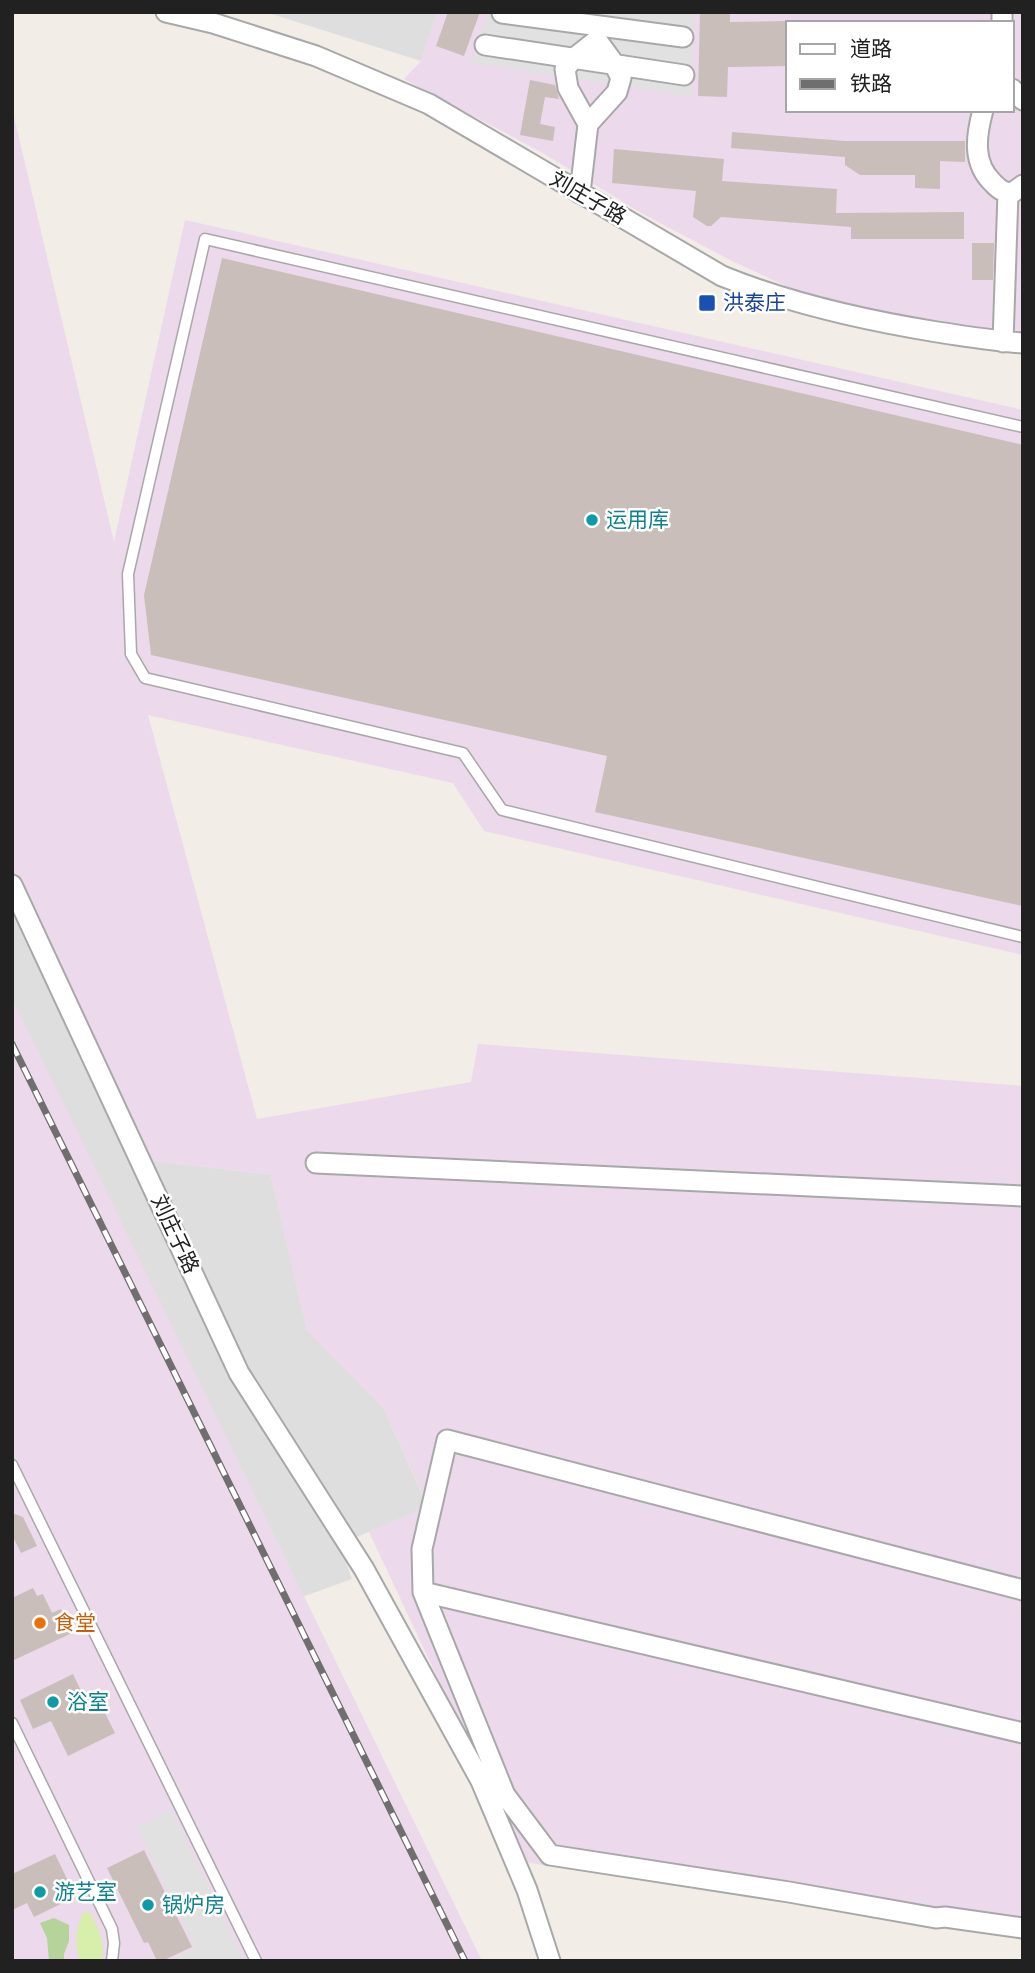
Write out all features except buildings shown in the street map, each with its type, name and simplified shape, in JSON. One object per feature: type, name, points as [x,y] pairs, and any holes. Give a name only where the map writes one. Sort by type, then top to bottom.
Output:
[{"type":"street","name":"刘庄子路","points":[[166,12],[213,23],[316,56],[429,104],[722,276],[766,294],[808,307],[894,324],[1013,342]]},
{"type":"street","points":[[502,13],[683,37]]},
{"type":"street","points":[[580,193],[588,124],[617,92],[621,78],[599,26]]},
{"type":"street","points":[[588,124],[568,88],[565,69],[599,26]]},
{"type":"street","points":[[485,45],[684,75]]},
{"type":"street","points":[[982,112],[977,132],[977,156],[984,174],[1003,192],[1015,189],[1013,342]]},
{"type":"street","name":"刘庄子路","points":[[12,884],[239,1373],[364,1569],[481,1781],[527,1890],[550,1961]]},
{"type":"street","points":[[316,1163],[1023,1196]]},
{"type":"street","points":[[1023,1590],[447,1440],[422,1549],[422,1592],[505,1795],[550,1855],[936,1918],[1023,1928]]},
{"type":"street","points":[[422,1592],[1023,1733]]},
{"type":"lane","points":[[1023,427],[205,239],[128,574],[131,654],[145,678],[463,753],[502,810],[1023,937]]},
{"type":"lane","points":[[12,1465],[256,1961]]},
{"type":"lane","points":[[12,1723],[112,1929],[112,1961]]},
{"type":"shaded area","points":[[265,12],[438,12],[421,61]]},
{"type":"shaded area","points":[[438,12],[1023,12],[1023,355],[810,297],[732,261],[643,214],[541,152],[404,79],[421,61]]},
{"type":"shaded area","points":[[488,12],[694,12],[692,97],[471,63]]},
{"type":"shaded area","points":[[12,108],[114,542],[185,220],[1023,410],[1023,955],[484,831],[453,783],[148,715],[257,1119],[471,1082],[478,1044],[1023,1086],[1023,1939],[524,1862],[369,1532],[428,1506],[383,1407],[307,1330],[271,1175],[132,1158],[12,909]]},
{"type":"shaded area","points":[[12,909],[132,1158],[271,1175],[307,1330],[383,1407],[428,1507],[340,1544],[352,1579],[302,1597],[12,999]]},
{"type":"shaded area","points":[[12,998],[482,1961],[259,1961],[12,1473]]},
{"type":"shaded area","points":[[12,1477],[252,1953],[255,1961],[12,1961]]},
{"type":"shaded area","points":[[171,1810],[244,1961],[168,1961],[195,1947],[136,1827]]},
{"type":"green space","points":[[88,1911],[100,1935],[102,1961],[80,1961],[78,1955],[78,1926],[82,1914]]},
{"type":"green space","points":[[54,1918],[69,1925],[69,1941],[64,1961],[49,1961],[47,1938],[40,1923]]},
{"type":"railway","points":[[12,1044],[465,1961]]},
{"type":"place","name":"洪泰庄","points":[[707,303]]},
{"type":"place","name":"运用库","points":[[592,520]]},
{"type":"place","name":"食堂","points":[[40,1623]]},
{"type":"place","name":"浴室","points":[[53,1702]]},
{"type":"place","name":"游艺室","points":[[40,1892]]},
{"type":"place","name":"锅炉房","points":[[148,1905]]}]
